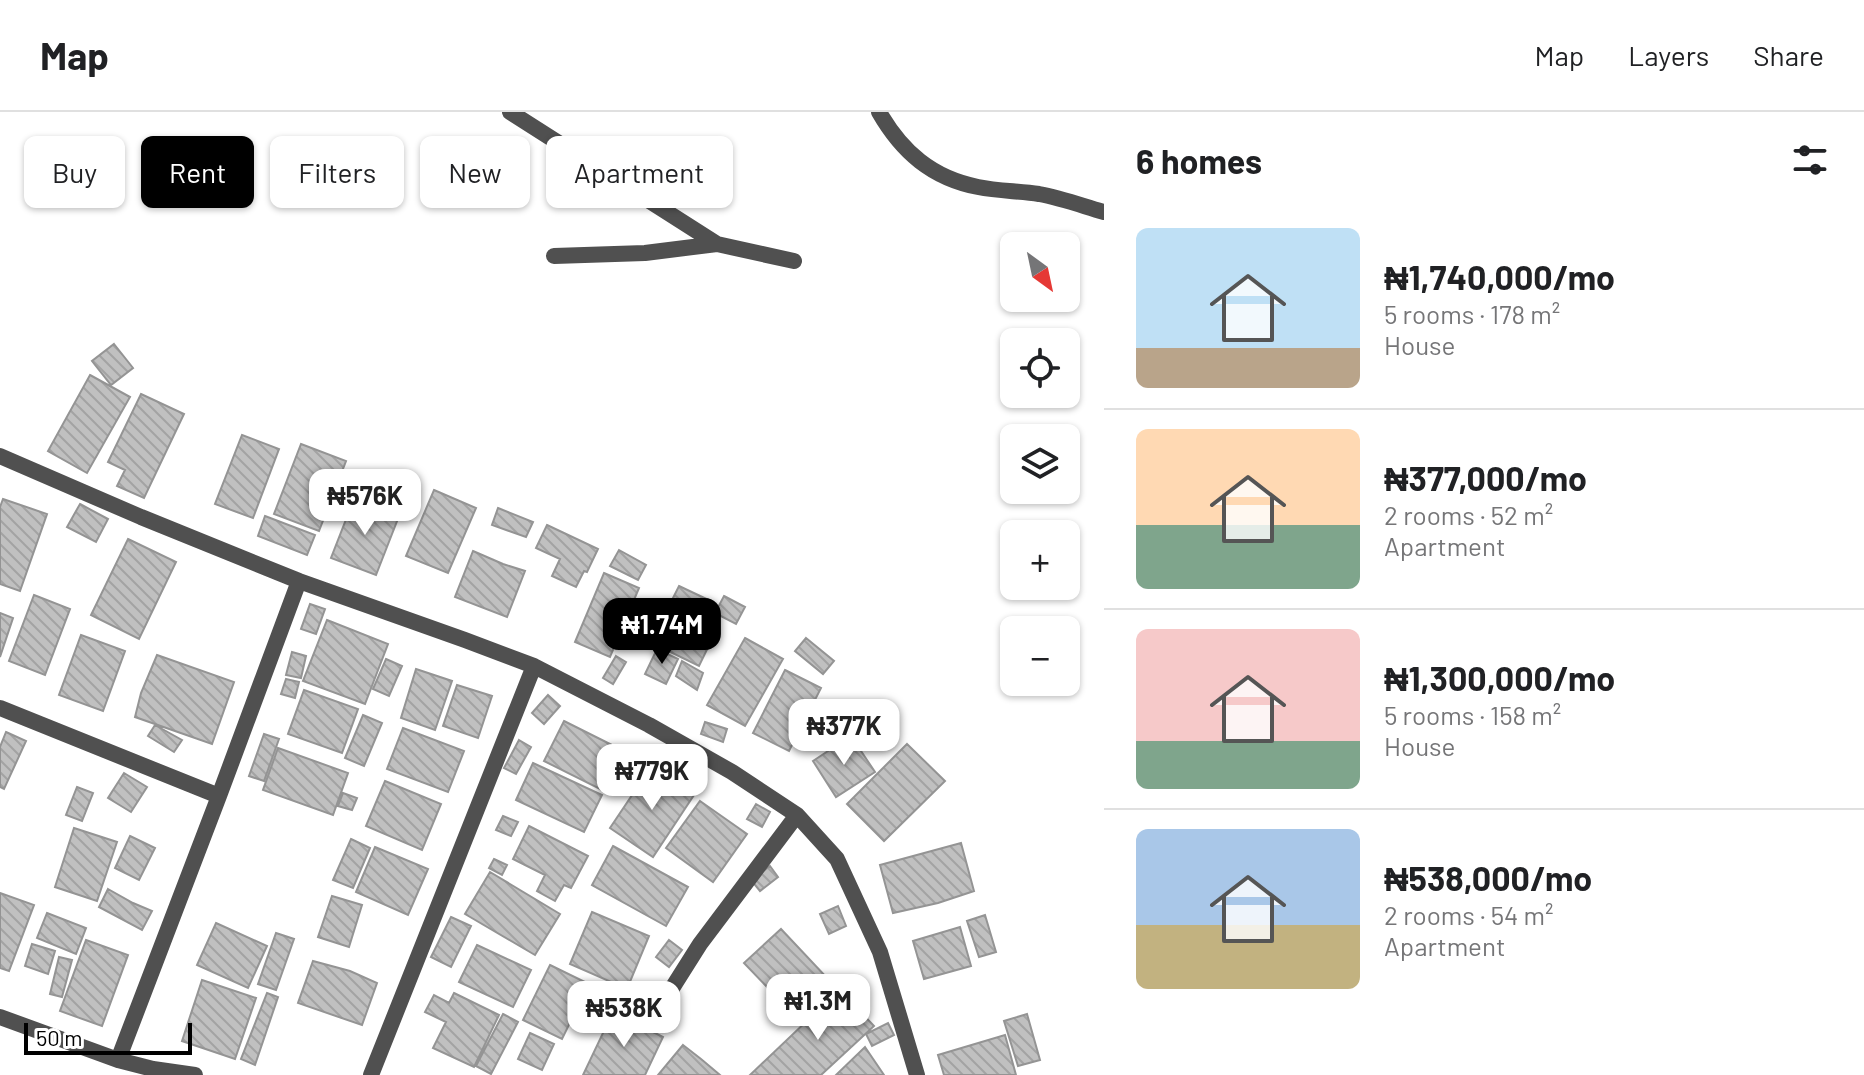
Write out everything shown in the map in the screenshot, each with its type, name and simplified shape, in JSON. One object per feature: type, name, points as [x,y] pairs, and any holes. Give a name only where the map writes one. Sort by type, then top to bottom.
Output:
[{"type":"street","points":[[510,112],[717,244]]},
{"type":"street","points":[[879,112],[892,135],[922,164],[947,179],[979,187],[1040,194],[1104,212]]},
{"type":"street","points":[[554,256],[645,253],[717,244],[794,261]]},
{"type":"street","points":[[0,456],[299,581],[534,666],[732,772],[797,815],[837,859],[874,939],[917,1075]]},
{"type":"street","points":[[118,1060],[299,581]]},
{"type":"street","points":[[371,1075],[534,666]]},
{"type":"street","points":[[0,708],[219,796]]},
{"type":"street","points":[[664,1001],[700,944],[797,815]]},
{"type":"street","points":[[0,1017],[118,1060],[195,1075]]},
{"type":"building","points":[[114,344],[133,368],[111,385],[92,361]]},
{"type":"building","points":[[90,375],[130,397],[87,473],[48,451]]},
{"type":"building","points":[[141,394],[184,414],[144,498],[117,486],[125,470],[108,462]]},
{"type":"building","points":[[242,435],[279,449],[253,518],[215,504]]},
{"type":"building","points":[[301,444],[346,461],[319,531],[274,514]]},
{"type":"building","points":[[434,490],[476,508],[448,573],[406,556]]},
{"type":"building","points":[[3,499],[47,514],[20,591],[0,584],[0,507]]},
{"type":"building","points":[[354,499],[399,516],[376,575],[331,558]]},
{"type":"building","points":[[80,504],[108,519],[96,542],[67,527]]},
{"type":"building","points":[[498,508],[533,522],[526,537],[492,525]]},
{"type":"building","points":[[265,516],[315,535],[307,555],[258,536]]},
{"type":"building","points":[[547,525],[598,549],[576,587],[552,576],[560,559],[536,548]]},
{"type":"building","points":[[128,539],[176,562],[139,639],[91,615]]},
{"type":"building","points":[[619,550],[646,565],[638,580],[610,566]]},
{"type":"building","points":[[473,551],[525,571],[507,617],[455,597]]},
{"type":"building","points":[[604,573],[639,588],[610,657],[575,642]]},
{"type":"building","points":[[679,586],[713,602],[706,616],[672,600]]},
{"type":"building","points":[[34,595],[70,609],[45,675],[9,661]]},
{"type":"building","points":[[724,596],[745,607],[736,624],[715,613]]},
{"type":"building","points":[[310,604],[325,609],[316,634],[301,629]]},
{"type":"building","points":[[677,612],[716,631],[699,666],[660,647]]},
{"type":"building","points":[[0,613],[13,618],[0,657]]},
{"type":"building","points":[[327,620],[388,644],[365,704],[303,681]]},
{"type":"building","points":[[81,635],[125,651],[103,711],[59,695]]},
{"type":"building","points":[[745,638],[783,659],[745,726],[707,705]]},
{"type":"building","points":[[806,638],[834,661],[823,674],[795,651]]},
{"type":"building","points":[[657,649],[678,659],[666,684],[645,674]]},
{"type":"building","points":[[292,652],[306,656],[301,678],[286,675]]},
{"type":"building","points":[[157,655],[234,682],[212,744],[135,717]]},
{"type":"building","points":[[616,656],[626,662],[613,684],[603,678]]},
{"type":"building","points":[[386,659],[402,666],[389,696],[373,689]]},
{"type":"building","points":[[682,661],[703,673],[697,690],[676,676]]},
{"type":"building","points":[[416,669],[452,681],[435,730],[401,718]]},
{"type":"building","points":[[785,670],[821,688],[789,751],[753,733]]},
{"type":"building","points":[[286,679],[299,682],[295,698],[281,694]]},
{"type":"building","points":[[457,685],[492,696],[478,738],[443,726]]},
{"type":"building","points":[[304,690],[358,709],[342,753],[288,734]]},
{"type":"building","points":[[548,695],[560,706],[544,724],[532,713]]},
{"type":"building","points":[[363,715],[382,723],[364,766],[345,758]]},
{"type":"building","points":[[564,721],[630,754],[610,794],[544,761]]},
{"type":"building","points":[[705,722],[727,729],[723,742],[701,734]]},
{"type":"building","points":[[155,725],[182,740],[174,752],[148,736]]},
{"type":"building","points":[[403,728],[464,751],[448,792],[387,769]]},
{"type":"building","points":[[6,732],[26,741],[4,789],[0,787],[0,747]]},
{"type":"building","points":[[264,734],[279,739],[264,781],[249,776]]},
{"type":"building","points":[[851,736],[875,772],[836,797],[813,761]]},
{"type":"building","points":[[519,740],[531,747],[516,774],[504,768]]},
{"type":"building","points":[[907,744],[945,781],[884,841],[847,804]]},
{"type":"building","points":[[278,748],[348,773],[333,815],[263,790]]},
{"type":"building","points":[[533,763],[602,795],[584,832],[516,800]]},
{"type":"building","points":[[651,767],[694,795],[653,857],[610,828]]},
{"type":"building","points":[[124,773],[147,787],[131,812],[108,798]]},
{"type":"building","points":[[385,781],[441,804],[422,850],[366,826]]},
{"type":"building","points":[[77,787],[93,793],[82,821],[66,815]]},
{"type":"building","points":[[343,793],[357,798],[352,810],[338,806]]},
{"type":"building","points":[[700,801],[747,834],[713,882],[666,848]]},
{"type":"building","points":[[756,804],[770,812],[762,827],[747,819]]},
{"type":"building","points":[[503,816],[518,822],[511,836],[496,830]]},
{"type":"building","points":[[529,826],[588,856],[571,888],[564,885],[555,901],[537,891],[545,875],[513,859]]},
{"type":"building","points":[[74,828],[117,842],[97,901],[55,887]]},
{"type":"building","points":[[130,836],[155,848],[139,880],[115,868]]},
{"type":"building","points":[[351,839],[370,848],[353,888],[333,880]]},
{"type":"building","points":[[961,843],[974,891],[893,913],[880,865]]},
{"type":"building","points":[[613,846],[688,887],[666,926],[592,885]]},
{"type":"building","points":[[375,847],[428,869],[408,915],[356,892]]},
{"type":"building","points":[[494,859],[507,865],[502,875],[489,868]]},
{"type":"building","points":[[770,866],[778,877],[760,891],[751,880]]},
{"type":"building","points":[[490,872],[560,914],[535,955],[465,914]]},
{"type":"building","points":[[108,889],[152,911],[142,930],[99,907]]},
{"type":"building","points":[[0,893],[34,905],[9,971],[0,968]]},
{"type":"building","points":[[332,896],[362,905],[349,947],[318,937]]},
{"type":"building","points":[[838,906],[846,926],[829,934],[820,914]]},
{"type":"building","points":[[592,912],[649,936],[627,989],[570,964]]},
{"type":"building","points":[[47,913],[86,928],[76,954],[37,938]]},
{"type":"building","points":[[985,915],[996,952],[979,957],[967,921]]},
{"type":"building","points":[[451,917],[471,926],[451,967],[431,957]]},
{"type":"building","points":[[216,923],[267,946],[248,988],[197,965]]},
{"type":"building","points":[[960,927],[971,966],[924,979],[913,941]]},
{"type":"building","points":[[781,929],[828,979],[792,1013],[744,963]]},
{"type":"building","points":[[276,933],[294,939],[276,990],[258,984]]},
{"type":"building","points":[[86,940],[128,955],[102,1026],[60,1011]]},
{"type":"building","points":[[669,940],[682,950],[669,967],[656,957]]},
{"type":"building","points":[[32,944],[55,951],[48,974],[25,966]]},
{"type":"building","points":[[477,945],[531,970],[513,1007],[459,982]]},
{"type":"building","points":[[59,957],[72,960],[62,997],[50,994]]},
{"type":"building","points":[[313,961],[350,971],[377,983],[362,1025],[298,1003]]},
{"type":"building","points":[[550,965],[589,984],[562,1039],[523,1020]]},
{"type":"building","points":[[202,980],[256,998],[235,1059],[182,1041]]},
{"type":"building","points":[[267,993],[278,997],[255,1065],[241,1059]]},
{"type":"building","points":[[454,993],[499,1015],[474,1067],[433,1048],[446,1022],[425,1012],[434,995],[449,1003]]},
{"type":"building","points":[[832,997],[846,1012],[854,1005],[874,1026],[821,1075],[750,1075]]},
{"type":"building","points":[[613,1012],[663,1037],[645,1075],[583,1075]]},
{"type":"building","points":[[503,1014],[518,1022],[491,1074],[476,1066]]},
{"type":"building","points":[[1027,1014],[1040,1060],[1018,1066],[1004,1021]]},
{"type":"building","points":[[888,1023],[894,1035],[872,1046],[866,1034]]},
{"type":"building","points":[[530,1033],[554,1044],[542,1070],[518,1059]]},
{"type":"building","points":[[1005,1035],[1016,1075],[944,1075],[938,1055]]},
{"type":"building","points":[[683,1045],[701,1059],[720,1075],[658,1075]]},
{"type":"building","points":[[865,1047],[884,1075],[836,1075]]}]
